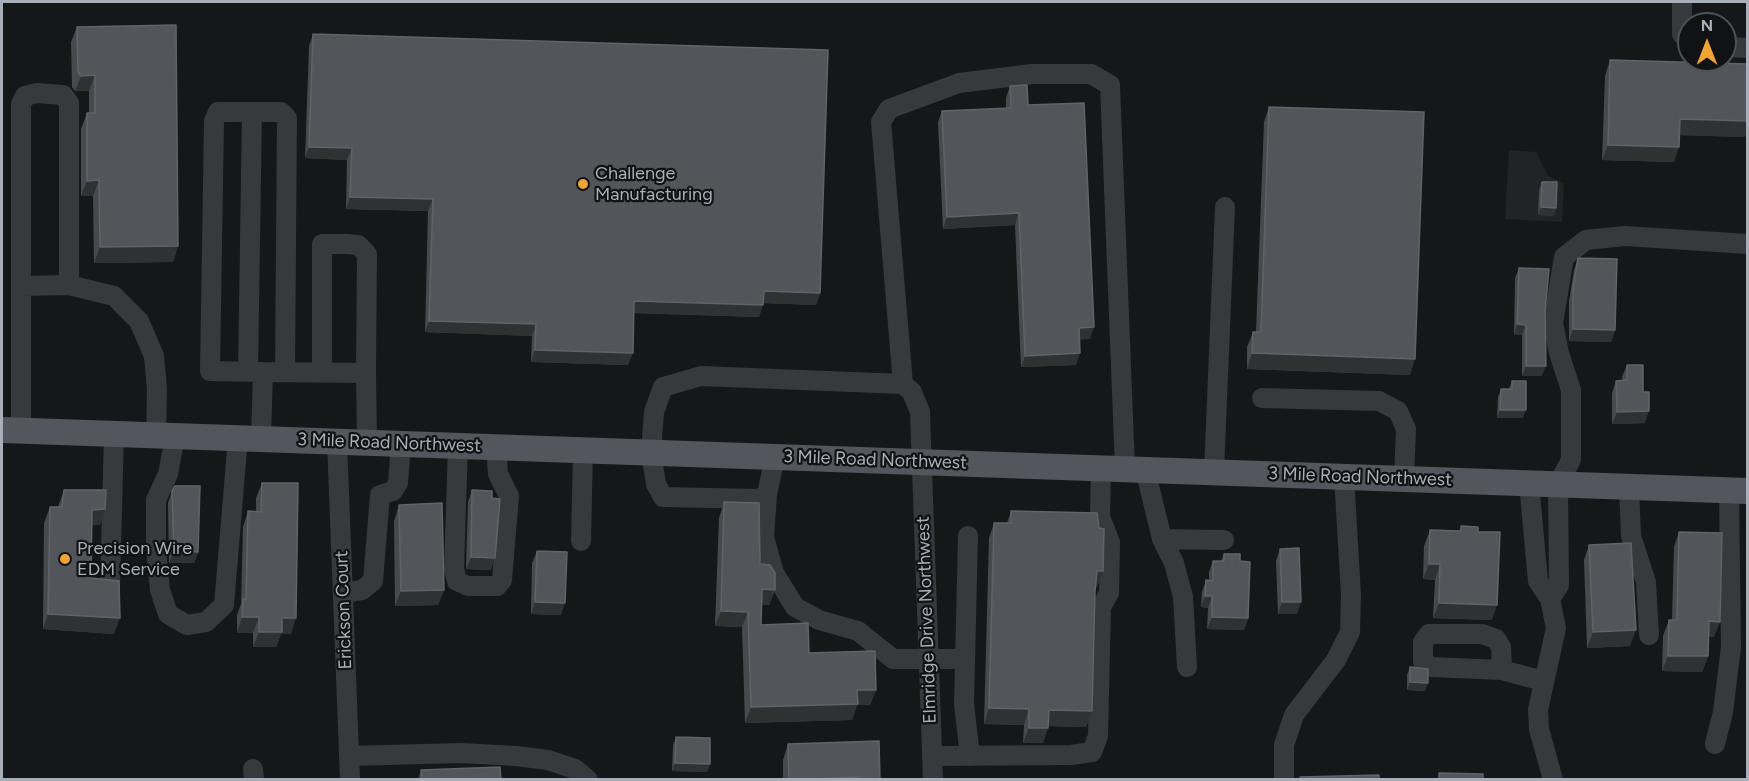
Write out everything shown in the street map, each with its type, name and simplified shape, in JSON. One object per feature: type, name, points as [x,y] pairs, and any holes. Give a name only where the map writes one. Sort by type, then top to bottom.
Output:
[{"type":"main road","name":"3 Mile Road Northwest","points":[[11,430],[1738,491]]},
{"type":"street","points":[[767,495],[758,499],[663,497],[656,484],[651,452],[654,412],[663,387],[701,376],[903,384],[881,122],[889,109],[959,83],[1032,74],[1091,74],[1110,85],[1123,468],[1174,563],[1183,597],[1187,666]]},
{"type":"street","points":[[11,430],[21,286],[21,104],[25,96],[37,93],[63,95],[69,104],[69,285]]},
{"type":"street","points":[[285,372],[287,118],[281,112],[218,112],[214,121],[210,370],[322,373],[366,373]]},
{"type":"street","points":[[21,286],[69,285],[114,296],[139,321],[154,356],[168,474],[156,500],[156,549],[160,590],[168,614],[187,625],[206,622],[224,605],[249,438],[255,371],[252,112]]},
{"type":"street","points":[[1214,472],[1225,207]]},
{"type":"street","points":[[1550,600],[1559,585],[1558,484],[1571,460],[1571,390],[1559,353],[1553,323],[1564,257],[1586,240],[1625,236],[1748,244]]},
{"type":"street","points":[[322,373],[322,244],[358,245],[367,254],[367,442]]},
{"type":"street","name":"Elmridge Drive Northwest","points":[[903,384],[912,392],[920,412],[933,780]]},
{"type":"street","points":[[1262,398],[1379,401],[1398,411],[1406,429],[1404,479]]},
{"type":"street","points":[[110,585],[114,434]]},
{"type":"street","name":"Erickson Court","points":[[337,441],[350,780]]},
{"type":"street","points":[[343,593],[362,590],[373,581],[380,495],[393,491],[399,483],[400,443]]},
{"type":"street","points":[[458,445],[454,569],[458,581],[468,586],[497,586],[502,580],[509,496],[498,474],[496,447]]},
{"type":"street","points":[[581,541],[583,450]]},
{"type":"street","points":[[775,456],[767,495],[764,537],[774,573],[795,607],[819,620],[858,632],[893,659],[965,659]]},
{"type":"street","points":[[932,756],[1071,755],[1092,752],[1098,736],[1101,607],[1109,593],[1110,542],[1100,517],[1123,468]]},
{"type":"street","points":[[1284,780],[1284,745],[1294,715],[1336,660],[1350,633],[1351,595],[1344,476]]},
{"type":"street","points":[[1529,483],[1538,581],[1550,600],[1556,628],[1538,710],[1539,729],[1553,780]]},
{"type":"street","points":[[1629,487],[1631,536],[1646,582],[1649,635]]},
{"type":"street","points":[[1715,744],[1723,712],[1731,646],[1738,491]]},
{"type":"street","points":[[968,536],[964,704],[970,756]]},
{"type":"street","points":[[1162,539],[1224,540]]},
{"type":"street","points":[[1503,670],[1501,646],[1496,639],[1482,634],[1429,634],[1423,642],[1423,661],[1431,667],[1503,670],[1543,681]]},
{"type":"street","points":[[349,756],[461,753],[516,756],[548,760],[575,769],[588,780]]},
{"type":"shaded area","points":[[1509,150],[1536,152],[1548,176],[1564,183],[1562,222],[1505,219]]},
{"type":"building","points":[[176,25],[178,246],[100,247],[99,180],[87,181],[87,113],[95,113],[95,75],[81,76],[78,72],[77,27]]},
{"type":"building","name":"Challenge Manufacturing","points":[[313,34],[828,50],[820,293],[764,291],[763,305],[634,301],[633,353],[535,350],[536,324],[429,321],[433,199],[350,197],[352,148],[309,147]]},
{"type":"building","points":[[1610,60],[1677,62],[1677,72],[1737,72],[1737,64],[1748,64],[1748,121],[1680,119],[1679,147],[1608,145]]},
{"type":"building","points":[[1027,85],[1028,105],[1084,103],[1094,327],[1079,328],[1080,353],[1025,356],[1019,213],[947,217],[942,111],[1011,108],[1010,86]]},
{"type":"building","points":[[1269,107],[1424,112],[1415,359],[1252,353],[1253,332],[1261,332]]},
{"type":"building","points":[[1542,182],[1557,182],[1556,208],[1541,207]]},
{"type":"building","points":[[1578,258],[1617,259],[1615,330],[1573,329],[1573,289]]},
{"type":"building","points":[[1519,268],[1549,269],[1545,311],[1546,366],[1526,366],[1526,325],[1517,324]]},
{"type":"building","points":[[1627,365],[1643,365],[1643,392],[1649,392],[1649,411],[1617,412],[1616,381],[1627,380]]},
{"type":"building","points":[[1512,381],[1526,381],[1526,410],[1500,410],[1501,389],[1512,389]]},
{"type":"building","points":[[262,483],[298,483],[296,618],[282,618],[282,632],[259,632],[259,617],[242,617],[243,599],[246,599],[248,511],[261,512]]},
{"type":"building","points":[[175,486],[200,486],[198,552],[174,551],[172,491]]},
{"type":"building","name":"Precision Wire EDM Service","points":[[64,490],[106,490],[105,509],[92,510],[91,578],[119,581],[120,618],[48,614],[50,507],[62,507]]},
{"type":"building","points":[[472,490],[492,491],[492,498],[500,499],[495,558],[471,557]]},
{"type":"building","points":[[724,502],[759,503],[760,564],[770,565],[775,573],[775,590],[762,589],[761,625],[808,623],[809,653],[875,651],[876,690],[857,690],[858,704],[751,707],[748,612],[721,611]]},
{"type":"building","points":[[442,503],[444,590],[401,591],[399,505]]},
{"type":"building","points":[[1011,511],[1097,513],[1099,528],[1104,529],[1103,571],[1097,571],[1095,591],[1092,711],[1049,710],[1048,728],[1029,728],[1029,709],[989,708],[994,523],[1011,523]]},
{"type":"building","points":[[1461,526],[1478,527],[1478,532],[1500,532],[1497,605],[1439,603],[1440,564],[1429,564],[1430,530],[1461,531]]},
{"type":"building","points":[[1679,532],[1722,533],[1720,622],[1709,621],[1708,656],[1668,656],[1669,620],[1677,620]]},
{"type":"building","points":[[1631,543],[1636,630],[1593,632],[1589,545]]},
{"type":"building","points":[[1299,548],[1301,602],[1282,602],[1280,549]]},
{"type":"building","points":[[537,551],[567,552],[565,603],[535,602]]},
{"type":"building","points":[[1224,554],[1240,554],[1240,561],[1250,562],[1248,618],[1212,617],[1212,596],[1205,596],[1206,580],[1213,581],[1213,561],[1224,561]]},
{"type":"building","points":[[1410,667],[1428,669],[1428,683],[1410,682]]},
{"type":"building","points":[[676,737],[710,738],[710,764],[675,763]]},
{"type":"building","points":[[879,741],[880,780],[859,780],[859,777],[789,780],[788,744]]},
{"type":"building","points":[[500,767],[501,780],[422,780],[421,770]]},
{"type":"building","points":[[1439,773],[1483,774],[1483,780],[1439,780]]},
{"type":"building","points":[[1379,775],[1379,780],[1300,780],[1300,777]]},
{"type":"place","name":"Challenge Manufacturing","points":[[583,184]]},
{"type":"place","name":"Precision Wire EDM Service","points":[[65,559]]}]
